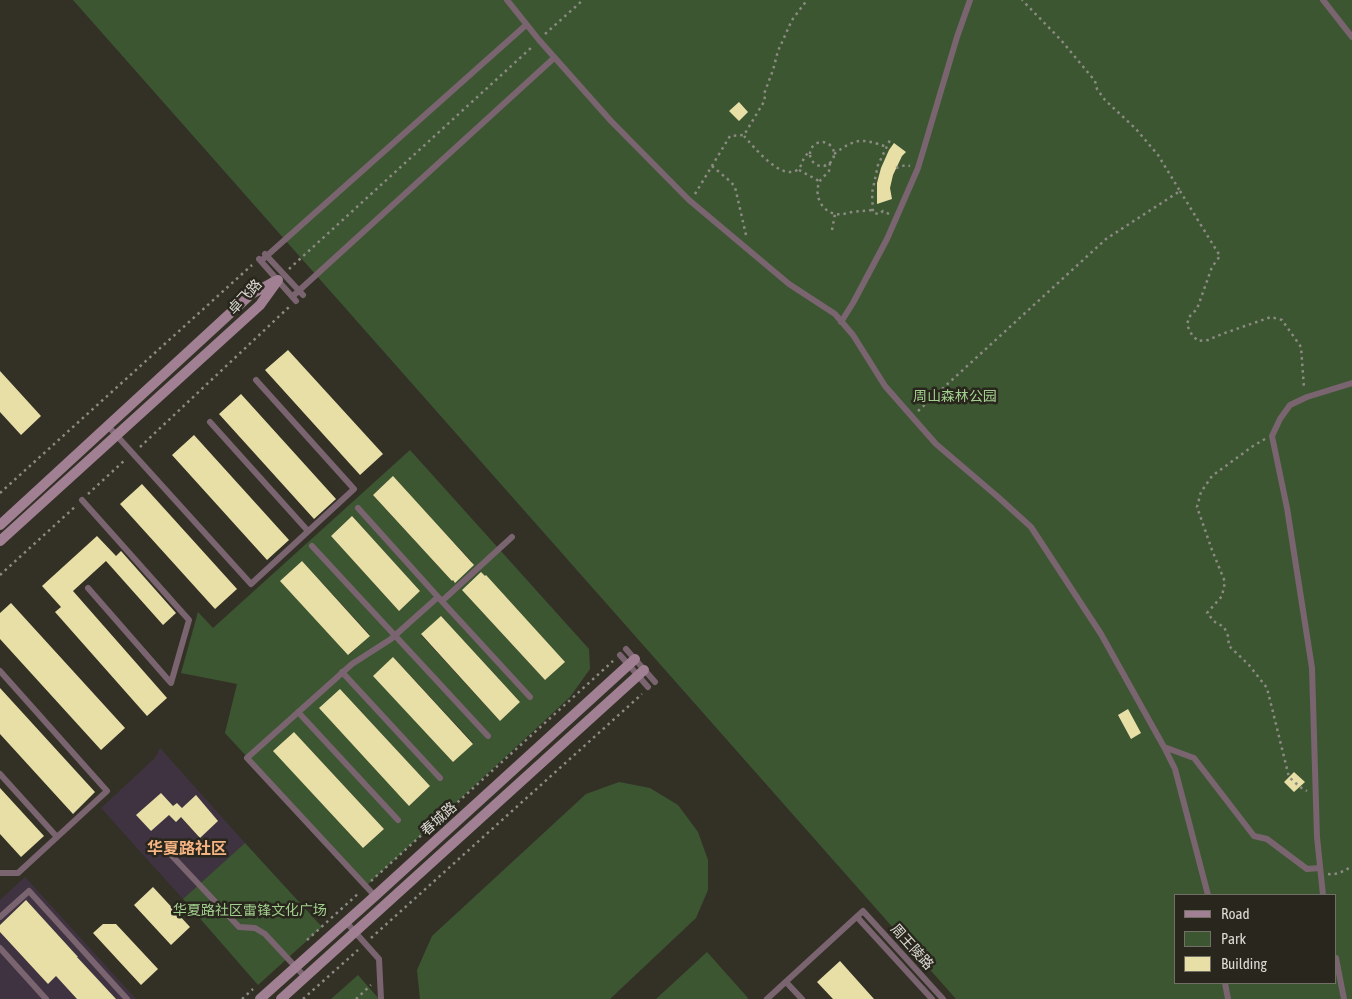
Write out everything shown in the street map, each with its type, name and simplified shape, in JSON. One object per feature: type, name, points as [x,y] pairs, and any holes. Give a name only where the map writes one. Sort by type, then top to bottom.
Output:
[{"type":"street","name":"卓飞路","points":[[0,525],[250,295],[281,277]]},
{"type":"street","name":"卓飞路","points":[[0,541],[260,305],[281,277]]},
{"type":"street","name":"春城路","points":[[260,999],[632,662]]},
{"type":"street","name":"春城路","points":[[281,999],[641,673]]},
{"type":"lane","points":[[507,0],[554,58],[611,121],[691,201],[789,284],[835,314],[853,334],[885,386],[936,444],[1031,528],[1101,634],[1175,769],[1208,894]]},
{"type":"lane","points":[[841,322],[887,239],[918,168],[954,45],[970,0]]},
{"type":"lane","points":[[1324,0],[1352,37]]},
{"type":"lane","points":[[301,293],[260,260],[526,25]]},
{"type":"lane","points":[[266,255],[294,298],[554,58]]},
{"type":"lane","points":[[108,426],[250,584],[354,488],[256,380]]},
{"type":"lane","points":[[1323,894],[1317,837],[1312,668],[1287,508],[1272,436],[1280,419],[1290,405],[1307,397],[1352,383]]},
{"type":"lane","points":[[210,422],[308,531]]},
{"type":"lane","points":[[82,500],[189,620],[171,683],[88,588]]},
{"type":"lane","points":[[358,508],[530,697]]},
{"type":"lane","points":[[375,896],[247,758],[342,672],[394,636],[512,537]]},
{"type":"lane","points":[[312,546],[488,736]]},
{"type":"lane","points":[[626,649],[648,687]]},
{"type":"lane","points":[[620,655],[632,662]]},
{"type":"lane","points":[[0,671],[108,791],[18,873],[0,873]]},
{"type":"lane","points":[[342,672],[440,778]]},
{"type":"lane","points":[[641,673],[655,682]]},
{"type":"lane","points":[[298,712],[398,820]]},
{"type":"lane","points":[[1164,747],[1194,758],[1254,836],[1266,839],[1308,869],[1320,871]]},
{"type":"lane","points":[[0,774],[58,836]]},
{"type":"lane","points":[[159,842],[239,927],[255,928],[265,934],[305,977]]},
{"type":"lane","points":[[0,917],[29,891],[127,999]]},
{"type":"lane","name":"周王陵路","points":[[932,999],[857,917],[863,911],[943,999]]},
{"type":"lane","points":[[767,999],[857,917]]},
{"type":"lane","points":[[346,922],[379,959],[381,999]]},
{"type":"lane","points":[[0,948],[45,999]]},
{"type":"lane","points":[[1337,963],[1344,999]]},
{"type":"lane","points":[[786,982],[802,999]]},
{"type":"lane","points":[[1225,984],[1228,999]]},
{"type":"path","points":[[281,277],[583,0]]},
{"type":"path","points":[[744,135],[765,100],[764,94],[774,70],[778,51],[792,20],[806,0]]},
{"type":"path","points":[[1022,0],[1061,40],[1095,81],[1097,90],[1105,100],[1136,129],[1158,155],[1220,256],[1212,267],[1196,309],[1189,317],[1187,325],[1192,335],[1198,341],[1208,340],[1271,317],[1282,320],[1301,347],[1307,397]]},
{"type":"path","points":[[691,201],[730,136],[744,135]]},
{"type":"path","points":[[744,135],[758,153],[778,168],[791,173],[798,169],[805,155],[817,143],[825,142],[831,147],[834,154]]},
{"type":"path","points":[[872,210],[835,214],[828,211],[819,200],[817,194],[819,181],[829,171],[834,154],[850,143],[860,140],[887,147]]},
{"type":"path","points":[[890,140],[878,165],[872,193],[872,210],[873,213],[879,214],[883,211],[896,218]]},
{"type":"path","points":[[810,152],[811,160],[817,165],[825,166],[830,163]]},
{"type":"path","points":[[712,166],[731,182],[735,188],[750,251]]},
{"type":"path","points":[[798,169],[819,181]]},
{"type":"path","points":[[912,417],[1106,239],[1180,191]]},
{"type":"path","points":[[832,230],[835,214]]},
{"type":"path","points":[[0,493],[260,260]]},
{"type":"path","points":[[0,575],[132,454],[294,298]]},
{"type":"path","points":[[1272,436],[1228,463],[1212,476],[1201,492],[1197,507],[1225,582],[1222,596],[1207,613],[1224,627],[1228,636],[1229,646],[1249,665],[1267,688],[1289,777],[1300,787],[1317,797]]},
{"type":"path","points":[[302,945],[620,655]]},
{"type":"path","points":[[303,999],[648,687]]},
{"type":"path","points":[[1320,871],[1335,875],[1352,866]]},
{"type":"path","points":[[356,999],[380,977]]},
{"type":"path","points":[[242,999],[255,987]]},
{"type":"shaded area","points":[[160,748],[245,843],[183,899],[101,808],[155,758]]},
{"type":"shaded area","points":[[25,877],[136,999],[0,999],[0,900]]},
{"type":"green space","name":"周山森林公园","points":[[73,0],[1352,0],[1352,999],[956,999]]},
{"type":"green space","points":[[410,450],[589,649],[590,669],[570,697],[366,886],[225,733],[237,684],[181,673],[198,612],[213,628]],"holes":[[[393,477],[472,562],[452,581],[373,495]],[[352,516],[420,591],[398,610],[331,536]],[[302,561],[370,635],[349,655],[281,581]],[[485,576],[564,662],[545,680],[466,594]],[[441,616],[520,702],[500,721],[421,635]],[[394,658],[473,743],[453,762],[374,676]],[[340,689],[430,786],[409,806]],[[294,732],[384,829],[363,848],[274,751]]]},
{"type":"green space","points":[[619,782],[650,788],[678,805],[698,832],[708,860],[708,890],[696,918],[610,999],[420,999],[417,970],[432,936],[586,794]]},
{"type":"green space","name":"华夏路社区雷锋文化广场","points":[[245,843],[322,927],[258,985],[183,899]]},
{"type":"green space","points":[[707,952],[747,999],[656,999]]},
{"type":"green space","points":[[358,975],[379,999],[331,999]]},
{"type":"building","points":[[739,102],[748,112],[739,121],[729,111]]},
{"type":"building","points":[[894,143],[906,152],[902,156],[893,175],[890,188],[892,199],[877,204],[877,183],[881,168]]},
{"type":"building","points":[[288,350],[383,454],[360,475],[265,370]]},
{"type":"building","points":[[0,371],[41,416],[21,435],[0,412]]},
{"type":"building","points":[[241,394],[336,499],[314,519],[219,414]]},
{"type":"building","points":[[194,435],[289,540],[267,560],[172,455]]},
{"type":"building","points":[[393,476],[474,565],[455,583],[373,495]]},
{"type":"building","points":[[142,484],[237,589],[215,609],[120,504]]},
{"type":"building","points":[[352,516],[420,591],[399,611],[331,536]]},
{"type":"building","points":[[97,536],[116,556],[121,551],[176,613],[163,625],[106,561],[73,591],[167,698],[147,716],[55,612],[61,607],[42,586]]},
{"type":"building","points":[[302,561],[370,636],[348,655],[280,581]]},
{"type":"building","points":[[481,572],[486,575],[565,662],[545,680],[462,590]]},
{"type":"building","points":[[11,603],[125,728],[101,750],[0,639],[0,613]]},
{"type":"building","points":[[441,616],[520,702],[500,721],[421,634]]},
{"type":"building","points":[[393,657],[473,744],[453,762],[373,676]]},
{"type":"building","points":[[0,688],[95,792],[73,814],[0,734]]},
{"type":"building","points":[[340,689],[430,786],[409,806],[319,708]]},
{"type":"building","points":[[1128,709],[1141,733],[1131,739],[1118,715]]},
{"type":"building","points":[[294,732],[384,829],[363,848],[273,751]]},
{"type":"building","points":[[1294,772],[1305,782],[1294,792],[1284,782]]},
{"type":"building","points":[[0,788],[44,836],[21,857],[0,834]]},
{"type":"building","points":[[161,793],[173,806],[177,803],[182,808],[196,795],[218,821],[200,838],[181,817],[176,822],[169,815],[151,831],[136,815]]},
{"type":"building","points":[[153,887],[190,927],[171,945],[134,905]]},
{"type":"building","points":[[26,900],[116,999],[77,999],[56,976],[48,984],[0,932],[0,925]]},
{"type":"building","points":[[103,924],[116,924],[158,969],[141,985],[93,933]]},
{"type":"building","points":[[840,961],[874,999],[833,999],[817,982]]},
{"type":"district","name":"华夏路社区","points":[[187,849]]}]
